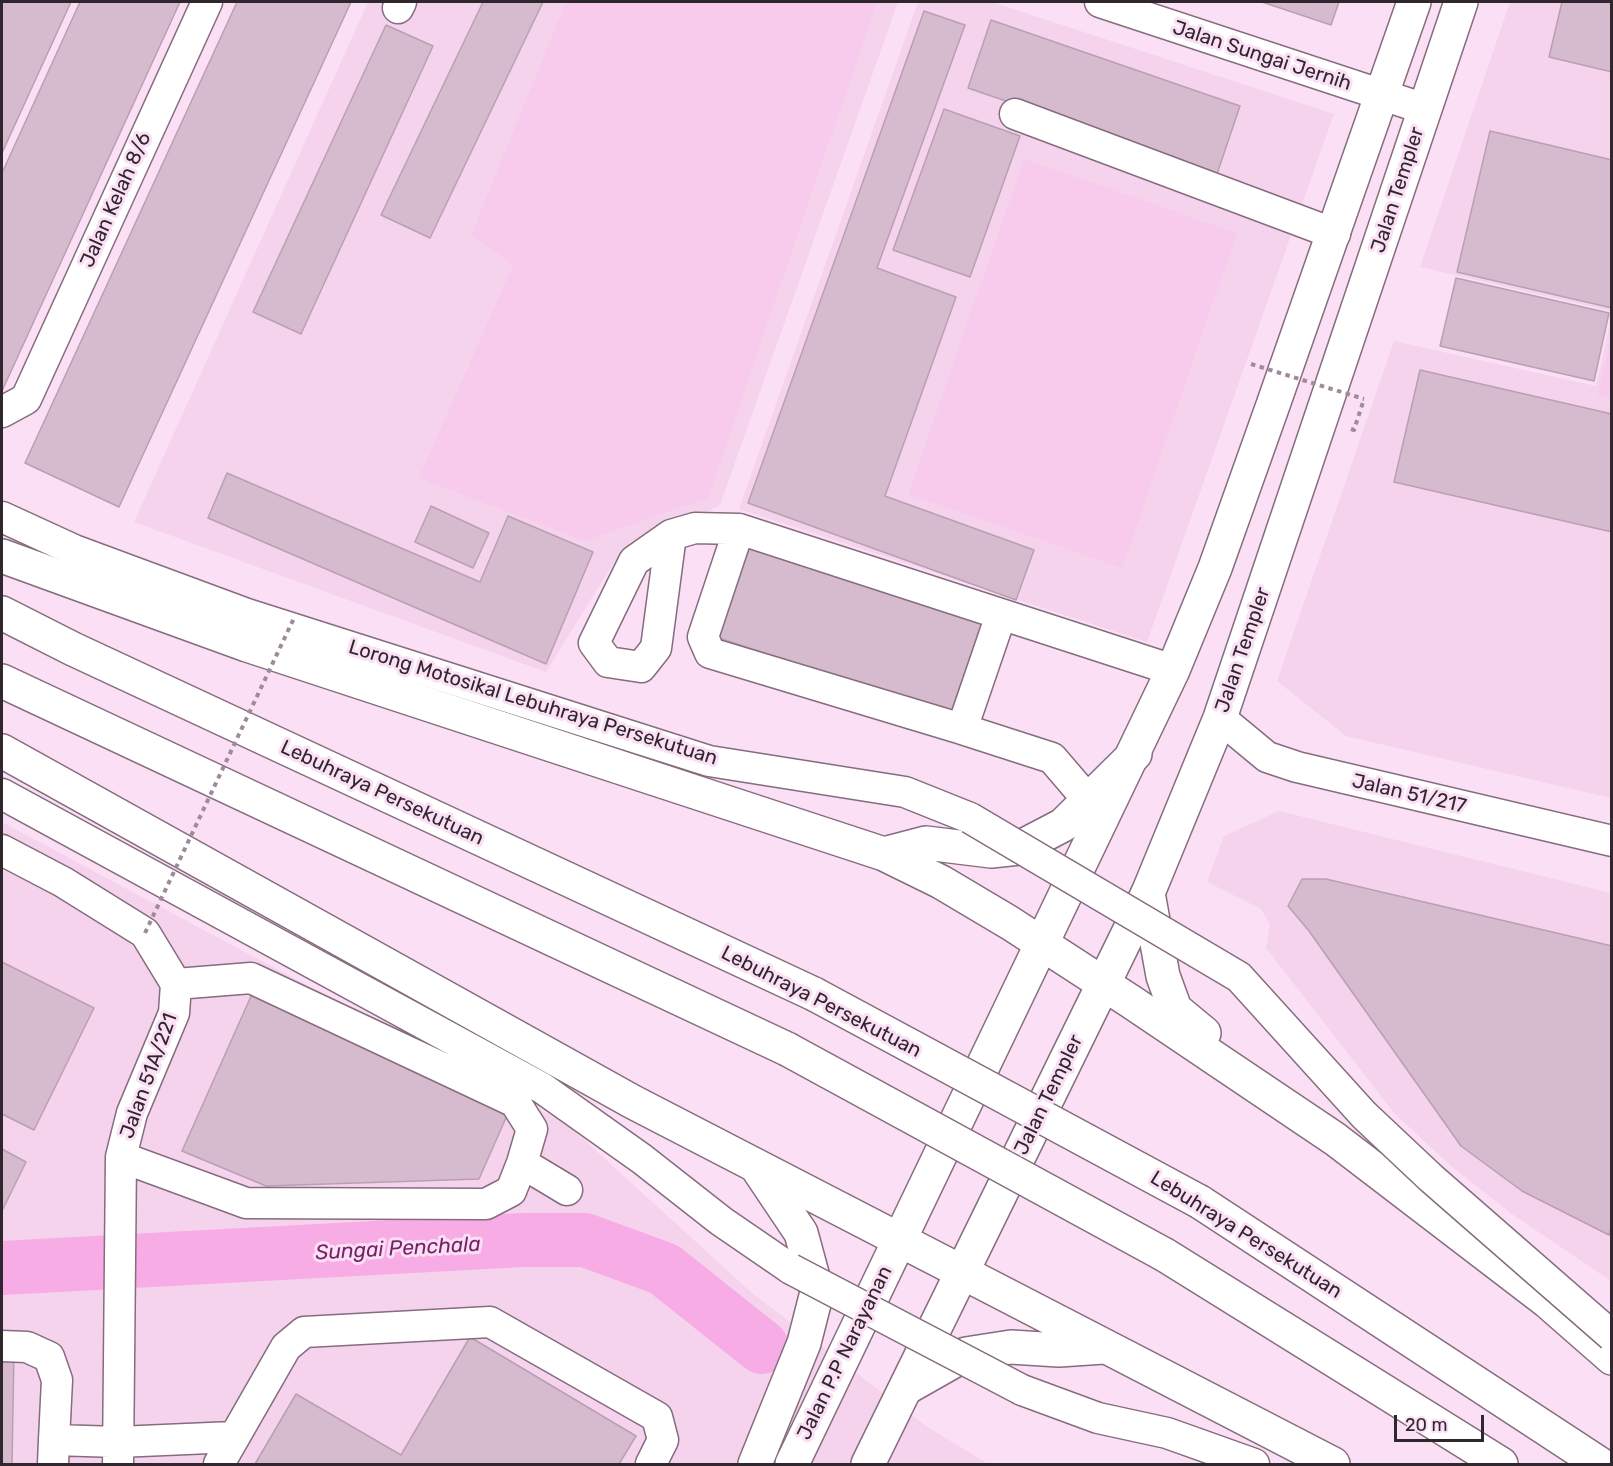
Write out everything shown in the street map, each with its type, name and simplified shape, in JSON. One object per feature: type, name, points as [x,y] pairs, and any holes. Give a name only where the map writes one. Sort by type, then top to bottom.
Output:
[{"type":"main road","points":[[899,1240],[1135,754],[1173,670],[1215,568],[1335,234],[1414,2]]},
{"type":"main road","name":"Jalan Templer","points":[[962,1274],[1148,893],[1220,718],[1461,2]]},
{"type":"main road","points":[[2,556],[247,645],[884,854],[941,882],[1043,944],[1335,1139]]},
{"type":"main road","name":"Lebuhraya Persekutuan","points":[[2,613],[73,649],[814,994],[1200,1202],[1600,1464]]},
{"type":"main road","points":[[2,681],[787,1049],[1165,1255],[1501,1464]]},
{"type":"main road","points":[[2,751],[633,1102],[1333,1464]]},
{"type":"main road","points":[[884,854],[926,843],[991,851],[1019,848],[1063,825],[1135,754]]},
{"type":"main road","points":[[1148,893],[1163,976],[1175,1009],[1335,1139],[1548,1302],[1611,1358]]},
{"type":"main road","points":[[755,1165],[801,1233],[817,1292],[804,1343],[760,1450]]},
{"type":"main road","name":"Jalan P.P Narayanan","points":[[792,1464],[899,1240]]},
{"type":"main road","points":[[868,1464],[962,1274]]},
{"type":"main road","points":[[906,1388],[966,1354],[1011,1347],[1059,1350],[1104,1347]]},
{"type":"street","name":"Jalan Kelah 8/6","points":[[14,405],[207,2]]},
{"type":"street","name":"Jalan Sungai Jernih","points":[[1100,2],[1425,109]]},
{"type":"street","points":[[1015,114],[1335,234]]},
{"type":"street","name":"Lorong Motosikal Lebuhraya Persekutuan","points":[[2,517],[74,550],[247,614],[709,760],[905,792],[970,818],[1239,977],[1364,1114],[1439,1185],[1611,1336]]},
{"type":"street","points":[[671,536],[694,528],[739,529],[1173,670]]},
{"type":"street","points":[[739,529],[702,637],[710,653],[1053,758],[1088,800]]},
{"type":"street","points":[[962,729],[1001,615]]},
{"type":"street","name":"Jalan 51/217","points":[[1220,718],[1267,757],[1297,767],[1611,841]]},
{"type":"street","points":[[2,794],[542,1088],[642,1159],[721,1221],[791,1269],[1022,1390],[1098,1418],[1167,1433],[1254,1464]]},
{"type":"street","points":[[2,850],[63,882],[145,933],[176,984],[251,978],[514,1102],[532,1129],[511,1191],[486,1204],[246,1203],[121,1157]]},
{"type":"street","points":[[335,976],[428,988]]},
{"type":"street","name":"Jalan 51A/221","points":[[118,1453],[121,1157],[132,1113],[174,1013],[176,984]]},
{"type":"street","points":[[522,1163],[567,1190]]},
{"type":"street","points":[[1548,1302],[1611,1342]]},
{"type":"street","points":[[219,1464],[286,1347],[304,1332],[490,1322],[657,1417],[663,1440],[651,1464]]},
{"type":"street","points":[[2,1347],[27,1347],[49,1357],[57,1380],[53,1452],[118,1453],[233,1437]]},
{"type":"path","points":[[1251,364],[1364,399],[1354,430]]},
{"type":"path","points":[[145,933],[295,616]]},
{"type":"shaded area","points":[[368,2],[898,2],[720,505],[614,562],[546,672],[134,522]]},
{"type":"shaded area","points":[[566,2],[877,2],[708,498],[584,541],[419,478],[513,265],[471,235]]},
{"type":"shaded area","points":[[918,2],[992,2],[1334,114],[1147,642],[739,509]]},
{"type":"shaded area","points":[[1510,2],[1611,2],[1611,311],[1420,267]]},
{"type":"shaded area","points":[[1024,159],[1237,233],[1122,568],[908,494]]},
{"type":"shaded area","points":[[1611,320],[1611,798],[1346,736],[1277,681],[1394,341],[1596,386]]},
{"type":"shaded area","points":[[1611,337],[1611,398],[1598,395]]},
{"type":"shaded area","points":[[1279,811],[1611,893],[1611,1281],[1512,1214],[1451,1166],[1395,1114],[1266,948],[1270,924],[1261,909],[1207,882],[1224,836]]},
{"type":"shaded area","points":[[2,822],[568,1125],[752,1293],[926,1426],[988,1464],[2,1464]]},
{"type":"building","points":[[2,2],[71,2],[2,153]]},
{"type":"building","points":[[80,2],[180,2],[2,391],[2,173]]},
{"type":"building","points":[[237,2],[351,2],[119,507],[25,463]]},
{"type":"building","points":[[483,2],[543,2],[430,238],[381,215]]},
{"type":"building","points":[[1262,2],[1339,2],[1331,25]]},
{"type":"building","points":[[1562,2],[1612,2],[1612,72],[1549,57]]},
{"type":"building","points":[[924,11],[965,25],[877,268],[956,297],[885,496],[1034,550],[1016,600],[748,503]]},
{"type":"building","points":[[991,20],[1240,106],[1217,174],[968,88]]},
{"type":"building","points":[[386,25],[433,46],[301,334],[253,312]]},
{"type":"building","points":[[944,109],[1020,136],[970,277],[893,250]]},
{"type":"building","points":[[1490,131],[1612,160],[1612,308],[1457,272]]},
{"type":"building","points":[[1456,278],[1609,313],[1594,381],[1440,346]]},
{"type":"building","points":[[1420,370],[1612,414],[1612,532],[1394,482]]},
{"type":"building","points":[[227,473],[480,582],[508,516],[593,552],[546,664],[208,518]]},
{"type":"building","points":[[431,506],[489,533],[473,568],[415,542]]},
{"type":"building","points":[[747,547],[982,624],[950,715],[719,638]]},
{"type":"building","points":[[1302,879],[1326,879],[1612,946],[1612,1224],[1609,1235],[1522,1191],[1461,1146],[1309,931],[1288,906]]},
{"type":"building","points":[[2,962],[94,1008],[34,1130],[2,1114]]},
{"type":"building","points":[[252,994],[509,1111],[479,1179],[266,1186],[182,1151]]},
{"type":"building","points":[[2,1149],[26,1162],[2,1211]]},
{"type":"building","points":[[470,1337],[636,1436],[619,1464],[255,1464],[296,1394],[401,1455]]},
{"type":"building","points":[[2,1350],[14,1350],[12,1464],[2,1464]]},
{"type":"waterway","name":"Sungai Penchala","points":[[2,1268],[523,1240],[585,1240],[664,1269],[762,1347]]}]
